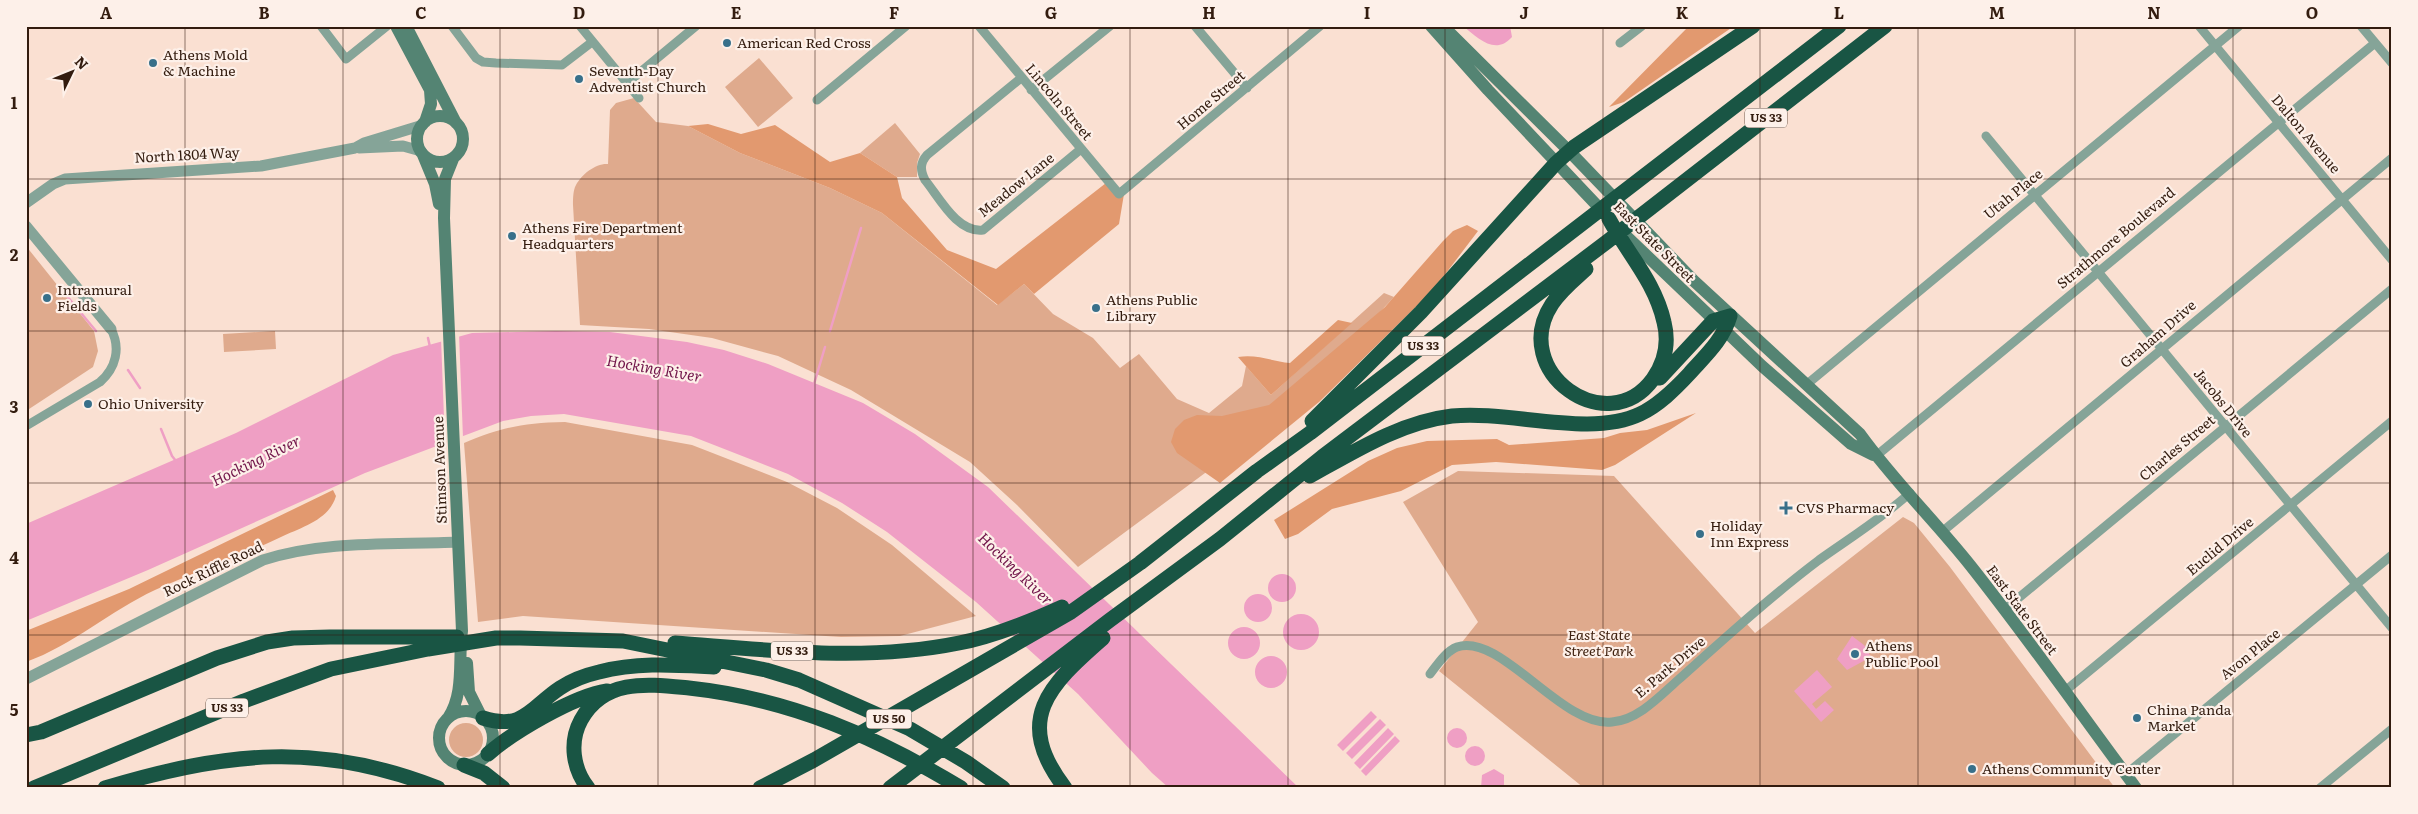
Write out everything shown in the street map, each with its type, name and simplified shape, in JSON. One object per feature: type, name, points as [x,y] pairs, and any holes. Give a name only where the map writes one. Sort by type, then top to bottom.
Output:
[{"type":"highway","points":[[1256,472],[1353,382],[1421,312],[1556,162],[1569,151],[1753,26]]},
{"type":"highway","name":"US 33","points":[[34,788],[290,683],[427,643],[496,638],[640,640],[844,653],[894,651],[961,643],[1032,620],[1081,597],[1098,592],[1140,564],[1256,472],[1839,26]]},
{"type":"highway","name":"US 33","points":[[890,788],[1220,539],[1281,492],[1322,457],[1608,241],[1885,26]]},
{"type":"highway","points":[[1609,219],[1621,241],[1652,287],[1664,324],[1663,362],[1645,390]]},
{"type":"highway","points":[[1608,241],[1591,265],[1572,281],[1552,304],[1544,322],[1541,347],[1552,374],[1570,392],[1586,400],[1606,402],[1628,399],[1645,390],[1669,370],[1713,322],[1730,316]]},
{"type":"highway","points":[[1281,492],[1367,445],[1422,422],[1452,416],[1498,415],[1580,424],[1601,424],[1638,415],[1676,388],[1725,333],[1730,316]]},
{"type":"highway","points":[[1066,788],[1043,754],[1038,725],[1049,695],[1065,672],[1156,588]]},
{"type":"highway","points":[[760,788],[814,760],[1071,612],[1098,592]]},
{"type":"highway","points":[[26,735],[41,732],[217,658],[267,642],[302,638],[427,643]]},
{"type":"highway","name":"US 50","points":[[622,641],[766,670],[826,691],[910,729],[966,762],[1003,788]]},
{"type":"highway","points":[[482,717],[501,722],[518,720],[531,714],[555,692],[573,681],[629,666],[677,664],[766,670]]},
{"type":"highway","points":[[488,754],[572,702],[624,686],[653,684],[730,693],[797,709],[837,724],[886,746],[962,788]]},
{"type":"highway","points":[[588,788],[579,773],[575,761],[575,734],[587,711],[610,691]]},
{"type":"highway","points":[[106,788],[163,770],[197,764],[234,759],[294,756],[343,760],[377,767],[438,788]]},
{"type":"highway","points":[[464,765],[484,773],[503,788]]},
{"type":"main road","points":[[396,26],[430,90],[431,104],[418,136],[422,153],[437,162],[453,159],[460,151],[463,141],[461,130],[410,28]]},
{"type":"main road","name":"East State Street","points":[[1430,26],[1609,219],[1713,322],[1851,444],[1876,456]]},
{"type":"main road","name":"East State Street","points":[[1443,26],[1569,151],[1730,316],[1860,434],[1876,456],[1943,531],[2136,788]]},
{"type":"main road","points":[[424,124],[441,117],[456,122]]},
{"type":"main road","name":"Stimson Avenue","points":[[422,153],[444,218]]},
{"type":"main road","name":"Stimson Avenue","points":[[448,718],[458,696],[462,631],[444,218],[445,179],[453,159]]},
{"type":"main road","points":[[462,631],[470,692],[482,717],[490,727],[493,736],[488,754],[477,763],[464,765],[451,761],[441,748],[440,731],[448,718],[464,711],[482,717]]},
{"type":"street","points":[[320,26],[346,58],[388,26]]},
{"type":"street","points":[[452,26],[476,58],[483,62],[562,65],[592,42]]},
{"type":"street","points":[[580,26],[639,98]]},
{"type":"street","points":[[626,84],[696,26]]},
{"type":"street","points":[[817,100],[906,26]]},
{"type":"street","name":"Lincoln Street","points":[[979,26],[1119,194]]},
{"type":"street","points":[[1031,90],[1110,26]]},
{"type":"street","points":[[1195,26],[1247,88]]},
{"type":"street","name":"Home Street","points":[[1119,194],[1320,26]]},
{"type":"street","points":[[1620,43],[1642,26]]},
{"type":"street","name":"Dalton Avenue","points":[[2199,26],[2392,260]]},
{"type":"street","name":"Utah Place","points":[[1806,384],[2239,26]]},
{"type":"street","points":[[2362,26],[2392,63]]},
{"type":"street","name":"Strathmore Boulevard","points":[[1876,456],[2375,43]]},
{"type":"street","name":"Meadow Lane","points":[[1022,78],[922,161],[922,173],[925,180],[946,206],[966,227],[972,230],[983,230],[1081,149]]},
{"type":"street","name":"North 1804 Way","points":[[355,148],[364,143],[424,124]]},
{"type":"street","name":"Jacobs Drive","points":[[1986,136],[2224,427],[2392,628]]},
{"type":"street","name":"North 1804 Way","points":[[26,203],[53,184],[65,179],[261,166],[355,148],[403,146],[422,153]]},
{"type":"street","name":"Graham Drive","points":[[1943,531],[2392,158]]},
{"type":"street","points":[[26,226],[111,329],[116,354],[109,372],[100,382],[51,413],[26,426]]},
{"type":"street","name":"Charles Street","points":[[2004,610],[2392,289]]},
{"type":"street","name":"Euclid Drive","points":[[2065,691],[2392,421]]},
{"type":"street","name":"E. Park Drive","points":[[1430,674],[1451,650],[1456,647],[1473,646],[1501,659],[1576,712],[1599,721],[1620,721],[1649,705],[1786,587],[1820,560],[1878,520],[1910,493]]},
{"type":"street","name":"Rock Riffle Road","points":[[26,679],[263,560],[283,554],[324,548],[458,542]]},
{"type":"street","name":"Avon Place","points":[[2126,774],[2392,555]]},
{"type":"street","points":[[2320,788],[2392,729]]},
{"type":"green space","points":[[759,58],[793,98],[758,127],[725,87]]},
{"type":"green space","points":[[634,98],[656,122],[688,126],[740,153],[830,188],[882,213],[997,305],[1024,284],[1053,314],[1093,338],[1120,368],[1139,354],[1177,399],[1209,413],[1242,386],[1246,366],[1271,395],[1384,293],[1394,297],[1282,416],[1078,567],[1017,505],[970,462],[851,390],[778,356],[712,338],[649,329],[580,325],[573,205],[574,189],[590,170],[599,165],[608,164],[610,110],[616,103]]},
{"type":"green space","points":[[895,123],[920,154],[917,163],[917,177],[897,177],[860,153]]},
{"type":"green space","name":"Intramural Fields","points":[[26,246],[94,331],[98,351],[93,367],[26,411]]},
{"type":"green space","points":[[275,331],[276,349],[224,352],[223,334]]},
{"type":"green space","points":[[565,422],[692,445],[787,482],[837,508],[892,545],[976,616],[900,636],[841,637],[523,616],[478,622],[464,443],[513,427],[537,423]]},
{"type":"green space","name":"East State Street Park","points":[[1458,471],[1614,476],[1755,633],[1903,517],[1914,523],[1950,567],[2115,788],[1584,788],[1439,671],[1478,622],[1403,502]]},
{"type":"green space","points":[[466,723],[473,724],[478,728],[482,733],[482,747],[478,752],[473,756],[466,757],[459,756],[454,752],[450,747],[449,740],[450,733],[454,728],[459,724]]},
{"type":"shaded area","points":[[1689,26],[1734,26],[1624,102],[1609,107]]},
{"type":"shaded area","points":[[708,124],[741,134],[775,125],[830,162],[860,153],[897,177],[902,198],[947,250],[996,269],[1106,183],[1124,194],[1119,224],[1034,294],[1024,284],[998,305],[882,213],[830,188],[740,153],[688,126]]},
{"type":"shaded area","points":[[1467,225],[1478,231],[1434,289],[1319,402],[1220,483],[1177,453],[1171,442],[1175,429],[1184,420],[1197,415],[1222,416],[1269,405],[1385,307],[1453,231]]},
{"type":"shaded area","points":[[1338,320],[1352,323],[1271,395],[1238,357],[1258,357],[1290,363]]},
{"type":"shaded area","points":[[1696,413],[1615,465],[1602,470],[1496,462],[1452,465],[1401,491],[1332,509],[1298,534],[1285,539],[1274,520],[1368,461],[1397,448],[1427,441],[1497,439],[1509,445],[1604,438],[1620,433],[1647,430]]},
{"type":"shaded area","points":[[333,490],[336,496],[332,504],[314,522],[138,598],[60,647],[26,662],[26,631],[129,589]]},
{"type":"water","points":[[1463,26],[1510,26],[1512,37],[1499,45],[1493,45],[1481,40]]},
{"type":"water","name":"Hocking River","points":[[610,332],[687,342],[724,350],[768,364],[863,403],[915,434],[988,487],[1299,788],[1169,788],[1152,773],[1078,694],[976,602],[887,532],[842,503],[788,474],[691,436],[564,414],[531,416],[503,421],[365,473],[148,570],[26,621],[26,524],[236,433],[393,355],[472,333]]},
{"type":"water","points":[[1282,574],[1292,578],[1296,588],[1292,598],[1282,602],[1272,598],[1268,588],[1272,578]]},
{"type":"water","points":[[1258,594],[1268,598],[1272,608],[1268,618],[1258,622],[1248,618],[1244,608],[1248,598]]},
{"type":"water","points":[[1301,614],[1314,619],[1319,632],[1314,645],[1301,650],[1288,645],[1283,632],[1288,619]]},
{"type":"water","points":[[1244,627],[1256,631],[1260,643],[1256,655],[1244,659],[1232,655],[1228,643],[1232,631]]},
{"type":"water","name":"Athens Public Pool","points":[[1852,636],[1864,645],[1871,657],[1847,670],[1837,659]]},
{"type":"water","points":[[1271,656],[1283,660],[1287,672],[1283,684],[1271,688],[1259,684],[1255,672],[1259,660]]},
{"type":"water","points":[[1817,670],[1832,687],[1812,704],[1816,709],[1825,701],[1834,710],[1821,722],[1794,691]]},
{"type":"water","points":[[1371,711],[1377,717],[1343,751],[1337,745]]},
{"type":"water","points":[[1380,719],[1386,725],[1352,759],[1346,753]]},
{"type":"water","points":[[1388,728],[1394,734],[1360,769],[1354,763]]},
{"type":"water","points":[[1457,728],[1464,731],[1467,738],[1464,745],[1457,748],[1450,745],[1447,738],[1450,731]]},
{"type":"water","points":[[1395,736],[1400,741],[1366,776],[1361,771]]},
{"type":"water","points":[[1475,746],[1482,749],[1485,756],[1482,763],[1475,766],[1468,763],[1465,756],[1468,749]]},
{"type":"water","points":[[1494,769],[1504,775],[1504,788],[1481,788],[1482,775]]},
{"type":"pier","points":[[459,334],[463,438],[445,445],[441,338]]},
{"type":"waterway","points":[[830,331],[861,228]]},
{"type":"waterway","points":[[61,289],[96,331]]},
{"type":"waterway","points":[[428,338],[430,347]]},
{"type":"waterway","points":[[814,384],[825,347]]},
{"type":"waterway","points":[[128,370],[140,388]]},
{"type":"waterway","points":[[161,429],[176,461]]},
{"type":"place","name":"American Red Cross","points":[[727,43]]},
{"type":"place","name":"Athens Mold & Machine","points":[[153,63]]},
{"type":"place","name":"Seventh-Day Adventist Church","points":[[579,79]]},
{"type":"place","name":"Athens Fire Department Headquarters","points":[[512,236]]},
{"type":"place","name":"Intramural Fields","points":[[47,298]]},
{"type":"place","name":"Athens Public Library","points":[[1096,308]]},
{"type":"place","name":"Ohio University","points":[[88,404]]},
{"type":"place","name":"CVS Pharmacy","points":[[1786,508]]},
{"type":"place","name":"Holiday Inn Express","points":[[1700,534]]},
{"type":"place","name":"Athens Public Pool","points":[[1855,654]]},
{"type":"place","name":"China Panda Market","points":[[2137,718]]},
{"type":"place","name":"Athens Community Center","points":[[1972,769]]}]
